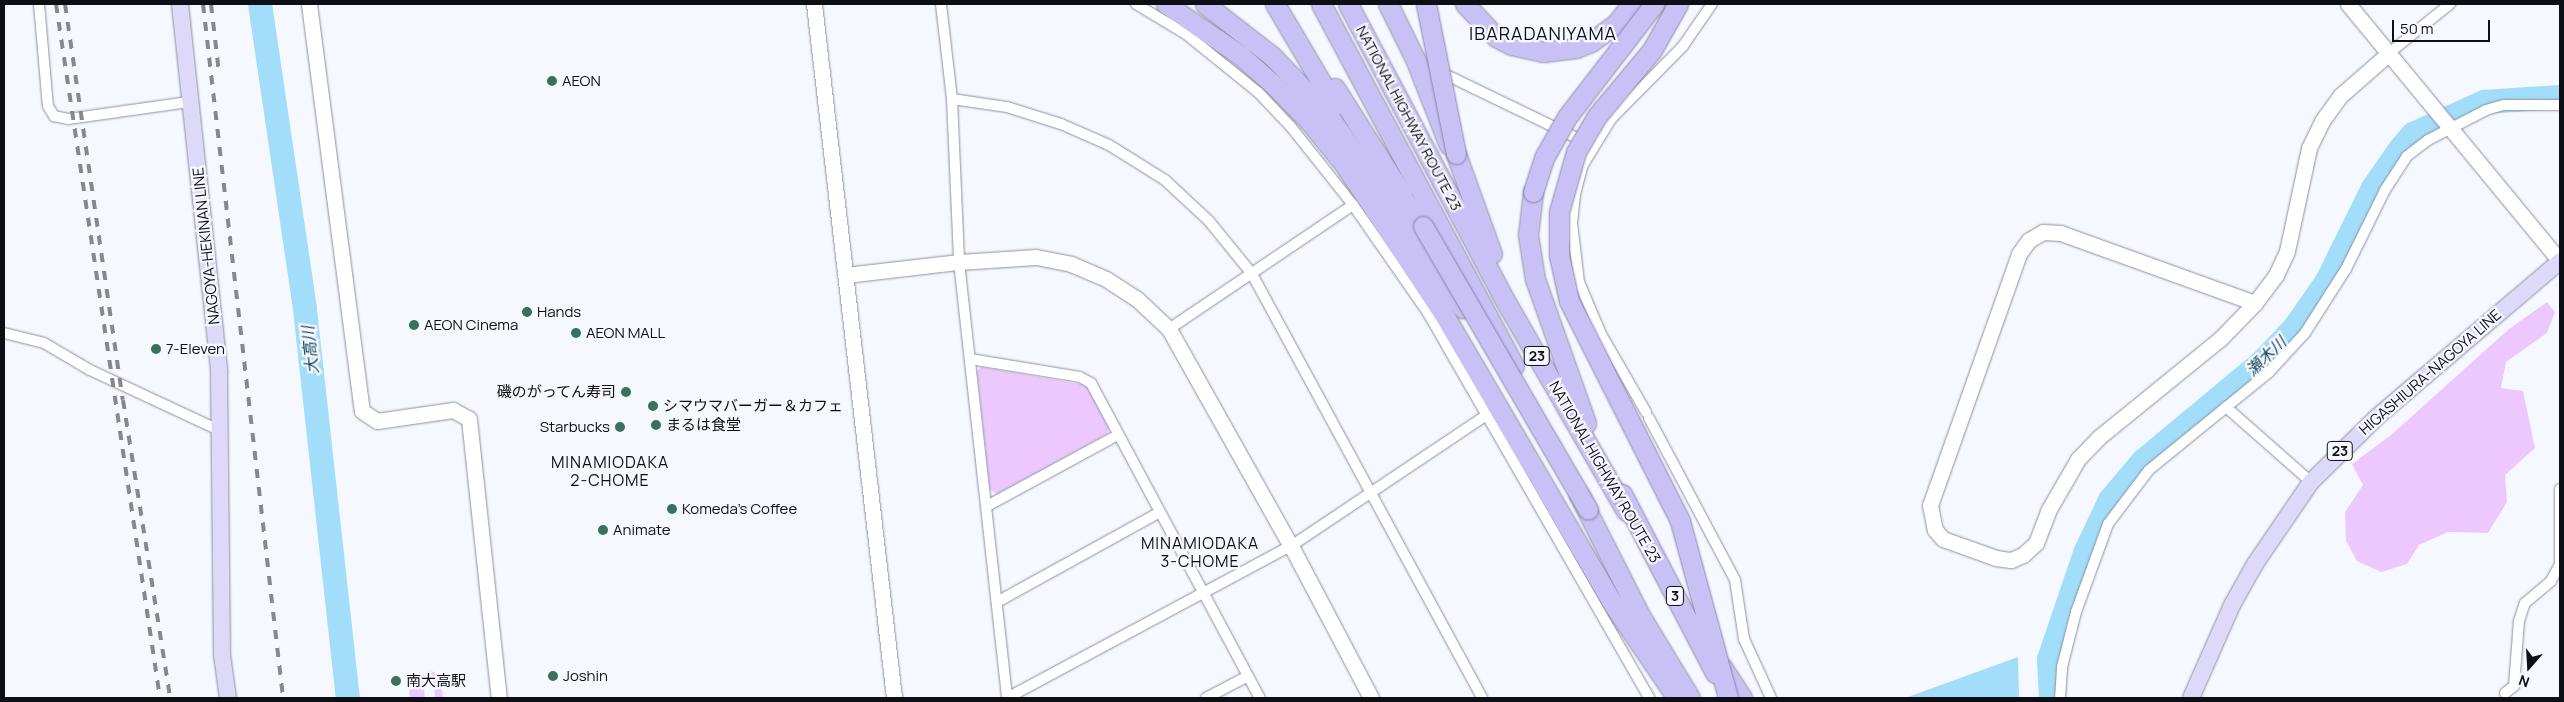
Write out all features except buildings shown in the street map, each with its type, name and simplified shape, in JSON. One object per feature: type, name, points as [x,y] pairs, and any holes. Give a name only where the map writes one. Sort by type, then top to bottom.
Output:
[{"type":"highway","points":[[1166,4],[1240,55],[1275,86],[1310,122],[1344,164],[1443,313],[1613,604],[1677,698]]},
{"type":"highway","points":[[1205,4],[1273,57],[1326,112],[1515,384]]},
{"type":"highway","points":[[1275,4],[1306,44],[1423,226],[1515,384]]},
{"type":"highway","points":[[1275,4],[1322,89],[1488,315]]},
{"type":"highway","name":"NATIONAL HIGHWAY ROUTE 23","points":[[1321,4],[1488,315],[1641,616],[1690,698]]},
{"type":"highway","name":"NATIONAL HIGHWAY ROUTE 23","points":[[1348,4],[1507,304],[1635,528],[1736,698]]},
{"type":"highway","points":[[1388,4],[1416,61],[1507,304]]},
{"type":"highway","points":[[1426,4],[1456,154],[1470,196],[1490,248],[1532,339],[1590,434]]},
{"type":"highway","points":[[1465,4],[1496,37],[1511,45],[1543,52],[1576,48],[1591,42],[1616,24],[1630,4]]},
{"type":"highway","points":[[1590,434],[1534,279],[1528,235],[1532,199],[1545,156],[1567,117],[1654,4]]},
{"type":"highway","points":[[1678,4],[1652,50],[1597,116],[1576,152],[1558,212],[1559,255],[1569,301],[1662,480],[1680,522],[1736,698]]},
{"type":"highway","name":"3","points":[[1515,384],[1650,617],[1702,698]]},
{"type":"highway","name":"3","points":[[1590,434],[1736,698]]},
{"type":"main road","name":"NAGOYA-HEKINAN LINE","points":[[180,4],[189,102],[203,195],[219,372],[222,655],[228,698]]},
{"type":"main road","name":"HIGASHIURA-NAGOYA LINE","points":[[2192,698],[2232,605],[2255,564],[2311,482],[2377,417],[2560,261]]},
{"type":"street","points":[[39,4],[48,106],[54,116],[68,119],[189,102]]},
{"type":"street","points":[[308,4],[362,412],[378,421],[453,410],[469,420],[499,698]]},
{"type":"street","points":[[814,4],[894,698]]},
{"type":"street","points":[[941,4],[952,99],[959,262],[1008,698],[1203,591],[1291,546],[1370,491],[1487,415]]},
{"type":"street","points":[[1136,4],[1186,34],[1258,92],[1291,127],[1353,204],[1428,313],[1649,698]]},
{"type":"street","points":[[1712,4],[1683,46],[1611,119],[1593,146],[1575,194],[1572,223],[1573,254],[1589,309],[1648,415],[1735,580],[1744,639],[1771,698]]},
{"type":"street","points":[[2348,4],[2560,261]]},
{"type":"street","points":[[2255,303],[2061,233],[2042,232],[2029,240],[2019,254],[1930,504],[1935,530],[1943,539],[1996,558],[2011,560],[2023,555],[2036,543],[2062,482],[2098,438],[2220,338],[2255,303],[2287,251],[2309,148],[2322,121],[2340,96],[2450,4]]},
{"type":"street","points":[[1416,61],[1593,146]]},
{"type":"street","points":[[952,99],[1007,107],[1061,124],[1109,145],[1165,180],[1209,221],[1252,274],[1482,698]]},
{"type":"street","points":[[2060,698],[2062,667],[2076,612],[2108,524],[2149,470],[2287,355],[2305,333],[2346,269],[2385,190],[2407,156],[2448,124],[2486,110],[2504,106],[2560,105]]},
{"type":"street","points":[[1170,329],[1353,204]]},
{"type":"street","points":[[846,275],[959,262],[1036,257],[1071,264],[1106,279],[1137,299],[1170,329],[1291,546],[1371,698]]},
{"type":"street","points":[[4,333],[44,343],[90,370],[221,431]]},
{"type":"street","points":[[970,359],[1080,377],[1091,383],[1260,698]]},
{"type":"street","points":[[2226,407],[2311,482]]},
{"type":"street","points":[[987,506],[1118,435]]},
{"type":"street","points":[[2505,693],[2514,686],[2519,621],[2525,603],[2551,581],[2560,564],[2560,489]]},
{"type":"street","points":[[997,602],[1160,512]]},
{"type":"street","points":[[1206,698],[1248,676]]},
{"type":"shaded area","points":[[2547,302],[2555,312],[2547,333],[2506,362],[2501,388],[2523,391],[2535,448],[2505,475],[2507,502],[2488,533],[2448,532],[2419,545],[2407,564],[2381,572],[2357,561],[2346,541],[2345,512],[2363,485],[2352,464],[2391,435],[2509,329]]},
{"type":"shaded area","points":[[981,367],[1086,385],[1109,429],[1107,434],[997,494],[990,490],[977,371]]},
{"type":"shaded area","points":[[428,670],[439,674],[443,698],[435,698],[433,678]]},
{"type":"shaded area","points":[[414,676],[423,680],[425,698],[410,698],[409,686]]},
{"type":"water","points":[[2018,657],[2019,698],[1905,698]]},
{"type":"waterway","name":"大高川","points":[[260,4],[305,310],[348,698]]},
{"type":"waterway","name":"瀬木川","points":[[2051,698],[2049,659],[2085,553],[2110,500],[2143,461],[2263,361],[2295,327],[2327,281],[2373,188],[2400,149],[2413,134],[2484,102],[2560,97]]},
{"type":"railway","points":[[56,4],[160,698]]},
{"type":"railway","points":[[65,4],[123,400],[170,698]]},
{"type":"railway","points":[[203,4],[283,698]]},
{"type":"railway","points":[[211,4],[219,73]]},
{"type":"place","name":"AEON","points":[[552,81]]},
{"type":"place","name":"Hands","points":[[527,312]]},
{"type":"place","name":"AEON Cinema","points":[[414,325]]},
{"type":"place","name":"AEON MALL","points":[[576,333]]},
{"type":"place","name":"7-Eleven","points":[[156,349]]},
{"type":"place","name":"磯のがってん寿司","points":[[626,392]]},
{"type":"place","name":"シマウマバーガー＆カフェ","points":[[653,406]]},
{"type":"place","name":"まるは食堂","points":[[656,425]]},
{"type":"place","name":"Starbucks","points":[[620,427]]},
{"type":"place","name":"Komeda's Coffee","points":[[672,509]]},
{"type":"place","name":"Animate","points":[[603,530]]},
{"type":"place","name":"Joshin","points":[[553,676]]},
{"type":"place","name":"南大高駅","points":[[396,681]]},
{"type":"district","name":"IBARADANIYAMA","points":[[1543,33]]},
{"type":"district","name":"MINAMIODAKA 2-CHOME","points":[[610,471]]},
{"type":"district","name":"MINAMIODAKA 3-CHOME","points":[[1200,552]]}]
